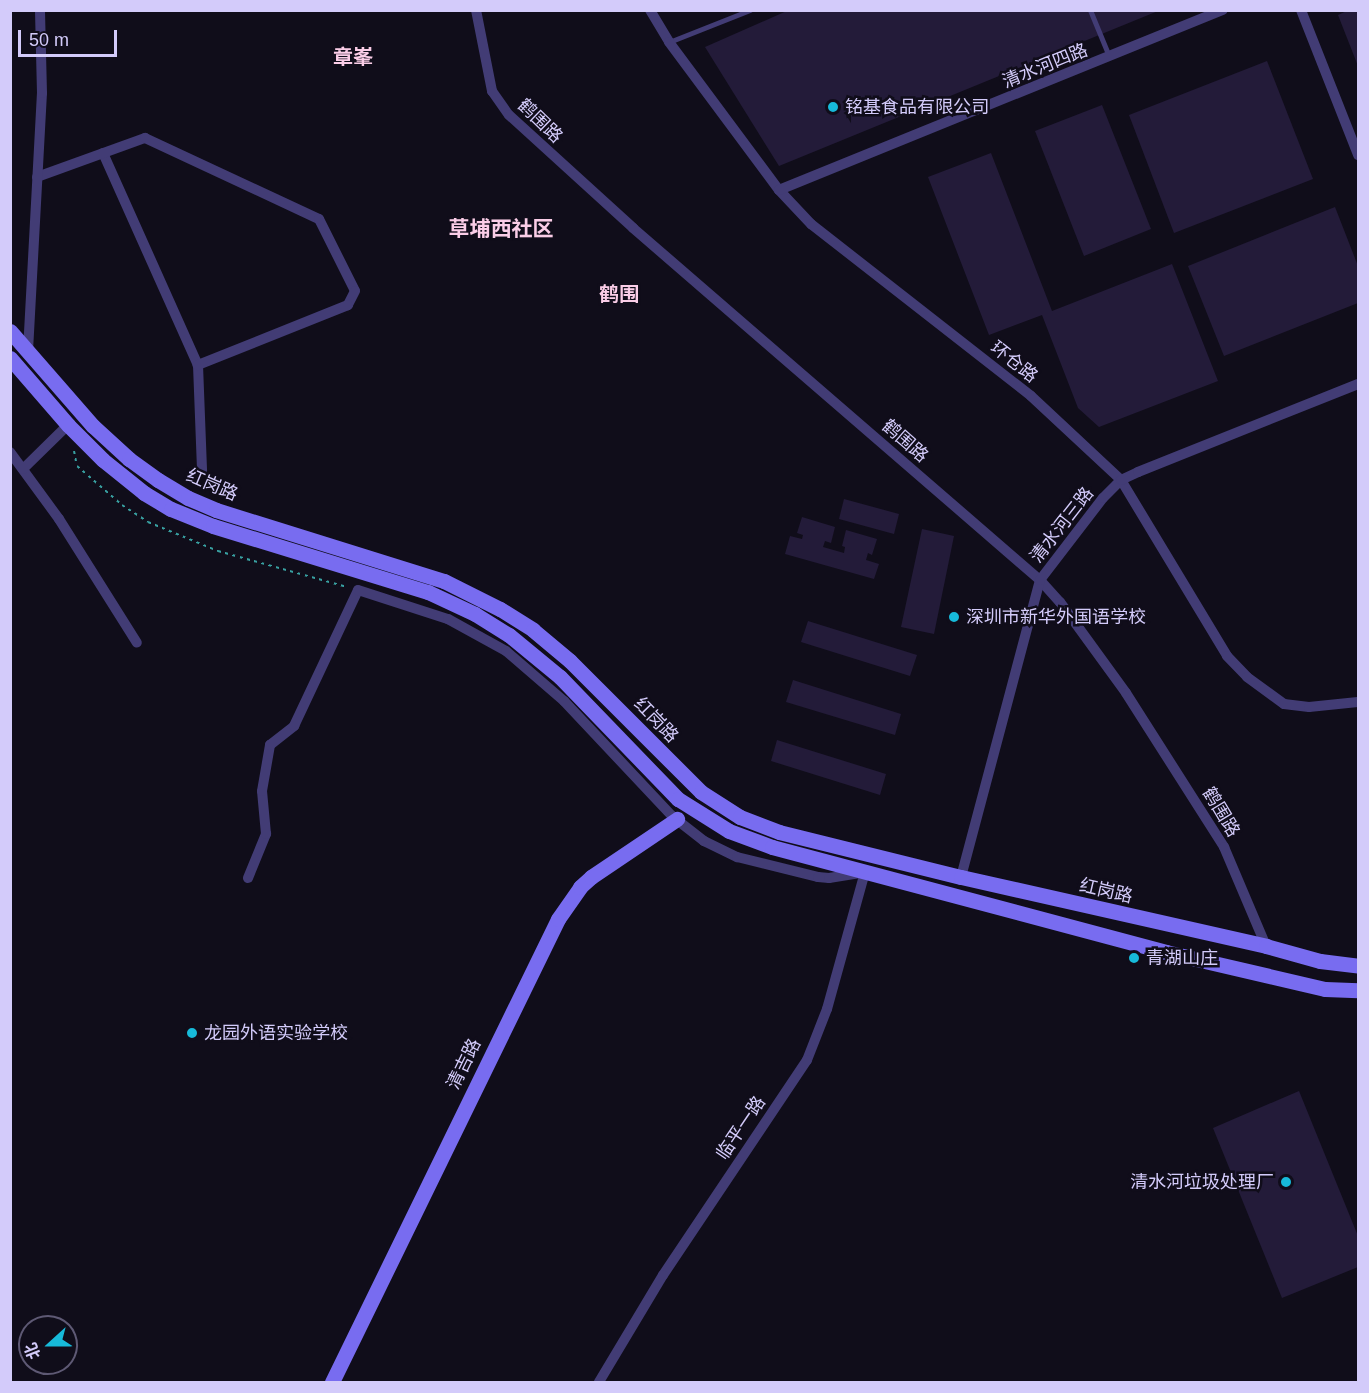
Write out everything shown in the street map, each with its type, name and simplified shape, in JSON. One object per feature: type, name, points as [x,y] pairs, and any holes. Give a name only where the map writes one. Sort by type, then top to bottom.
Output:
[{"type":"main road","name":"红岗路","points":[[10,331],[115,447],[151,475],[188,498],[231,516],[444,581],[517,619],[570,662],[688,781],[728,811],[779,832],[961,877],[1266,946],[1320,961],[1359,966]]},
{"type":"main road","name":"红岗路","points":[[10,358],[68,425],[117,472],[171,509],[213,526],[413,587],[475,614],[525,647],[560,677],[663,785],[701,816],[756,842],[1222,965],[1325,989],[1359,990]]},
{"type":"main road","name":"清吉路","points":[[335,1376],[558,919],[580,887],[591,877],[677,819]]},
{"type":"main road","points":[[1222,965],[1216,953],[1217,947],[1223,940],[1233,939]]},
{"type":"street","points":[[28,351],[42,93],[40,10]]},
{"type":"street","name":"鹤围路","points":[[476,10],[488,78],[498,102],[509,115],[633,228],[1040,580],[1080,627],[1201,808],[1224,847],[1266,946]]},
{"type":"street","name":"环仓路","points":[[650,10],[669,42],[779,190],[811,224],[1030,396],[1121,480],[1227,657],[1247,677],[1284,704],[1309,707],[1359,702]]},
{"type":"street","name":"清水河四路","points":[[779,190],[1110,58],[1223,10]]},
{"type":"street","points":[[1301,10],[1359,154]]},
{"type":"street","points":[[37,177],[145,138],[320,219],[355,291],[348,305],[198,365]]},
{"type":"street","points":[[103,153],[198,365],[202,471]]},
{"type":"street","name":"清水河三路","points":[[961,877],[1040,580],[1103,498],[1121,480],[1359,384]]},
{"type":"street","points":[[22,469],[68,425]]},
{"type":"street","points":[[10,452],[59,519],[137,643]]},
{"type":"street","points":[[248,878],[266,834],[262,791],[270,746],[294,726],[358,590],[448,619],[506,651],[564,701],[646,790],[677,819],[704,841],[721,851],[758,864],[829,878],[865,872]]},
{"type":"street","name":"临平一路","points":[[599,1383],[663,1275],[807,1060],[826,1010],[865,872]]},
{"type":"lane","points":[[669,42],[750,10]]},
{"type":"lane","points":[[1090,10],[1110,58]]},
{"type":"building","name":"铭基食品有限公司","points":[[789,10],[1158,11],[779,166],[705,47]]},
{"type":"building","points":[[1349,10],[1358,10],[1358,66],[1338,15]]},
{"type":"building","points":[[1267,61],[1313,179],[1174,233],[1129,115]]},
{"type":"building","points":[[1102,105],[1151,229],[1084,256],[1035,131]]},
{"type":"building","points":[[991,153],[1052,311],[1172,264],[1218,381],[1099,427],[1078,408],[1042,315],[989,335],[928,177]]},
{"type":"building","points":[[1335,207],[1358,266],[1358,303],[1224,356],[1188,266]]},
{"type":"building","points":[[844,499],[899,514],[894,534],[839,519]]},
{"type":"building","points":[[802,517],[835,527],[831,543],[825,541],[823,547],[844,553],[845,547],[842,546],[846,530],[877,539],[872,555],[868,553],[866,560],[879,564],[874,579],[785,554],[790,536],[802,539],[803,535],[797,533]]},
{"type":"building","points":[[922,529],[954,536],[934,634],[901,627]]},
{"type":"building","points":[[808,621],[917,655],[910,676],[801,642]]},
{"type":"building","points":[[793,680],[901,714],[895,735],[786,702]]},
{"type":"building","points":[[777,740],[886,774],[880,795],[771,761]]},
{"type":"building","name":"清水河垃圾处理厂","points":[[1299,1091],[1358,1236],[1358,1267],[1282,1298],[1213,1128]]},
{"type":"place","name":"铭基食品有限公司","points":[[833,107]]},
{"type":"place","name":"深圳市新华外国语学校","points":[[954,617]]},
{"type":"place","name":"青湖山庄","points":[[1134,958]]},
{"type":"place","name":"龙园外语实验学校","points":[[192,1033]]},
{"type":"place","name":"清水河垃圾处理厂","points":[[1286,1182]]},
{"type":"district","name":"章峯","points":[[353,57]]},
{"type":"district","name":"草埔西社区","points":[[501,229]]},
{"type":"district","name":"鹤围","points":[[619,294]]}]
